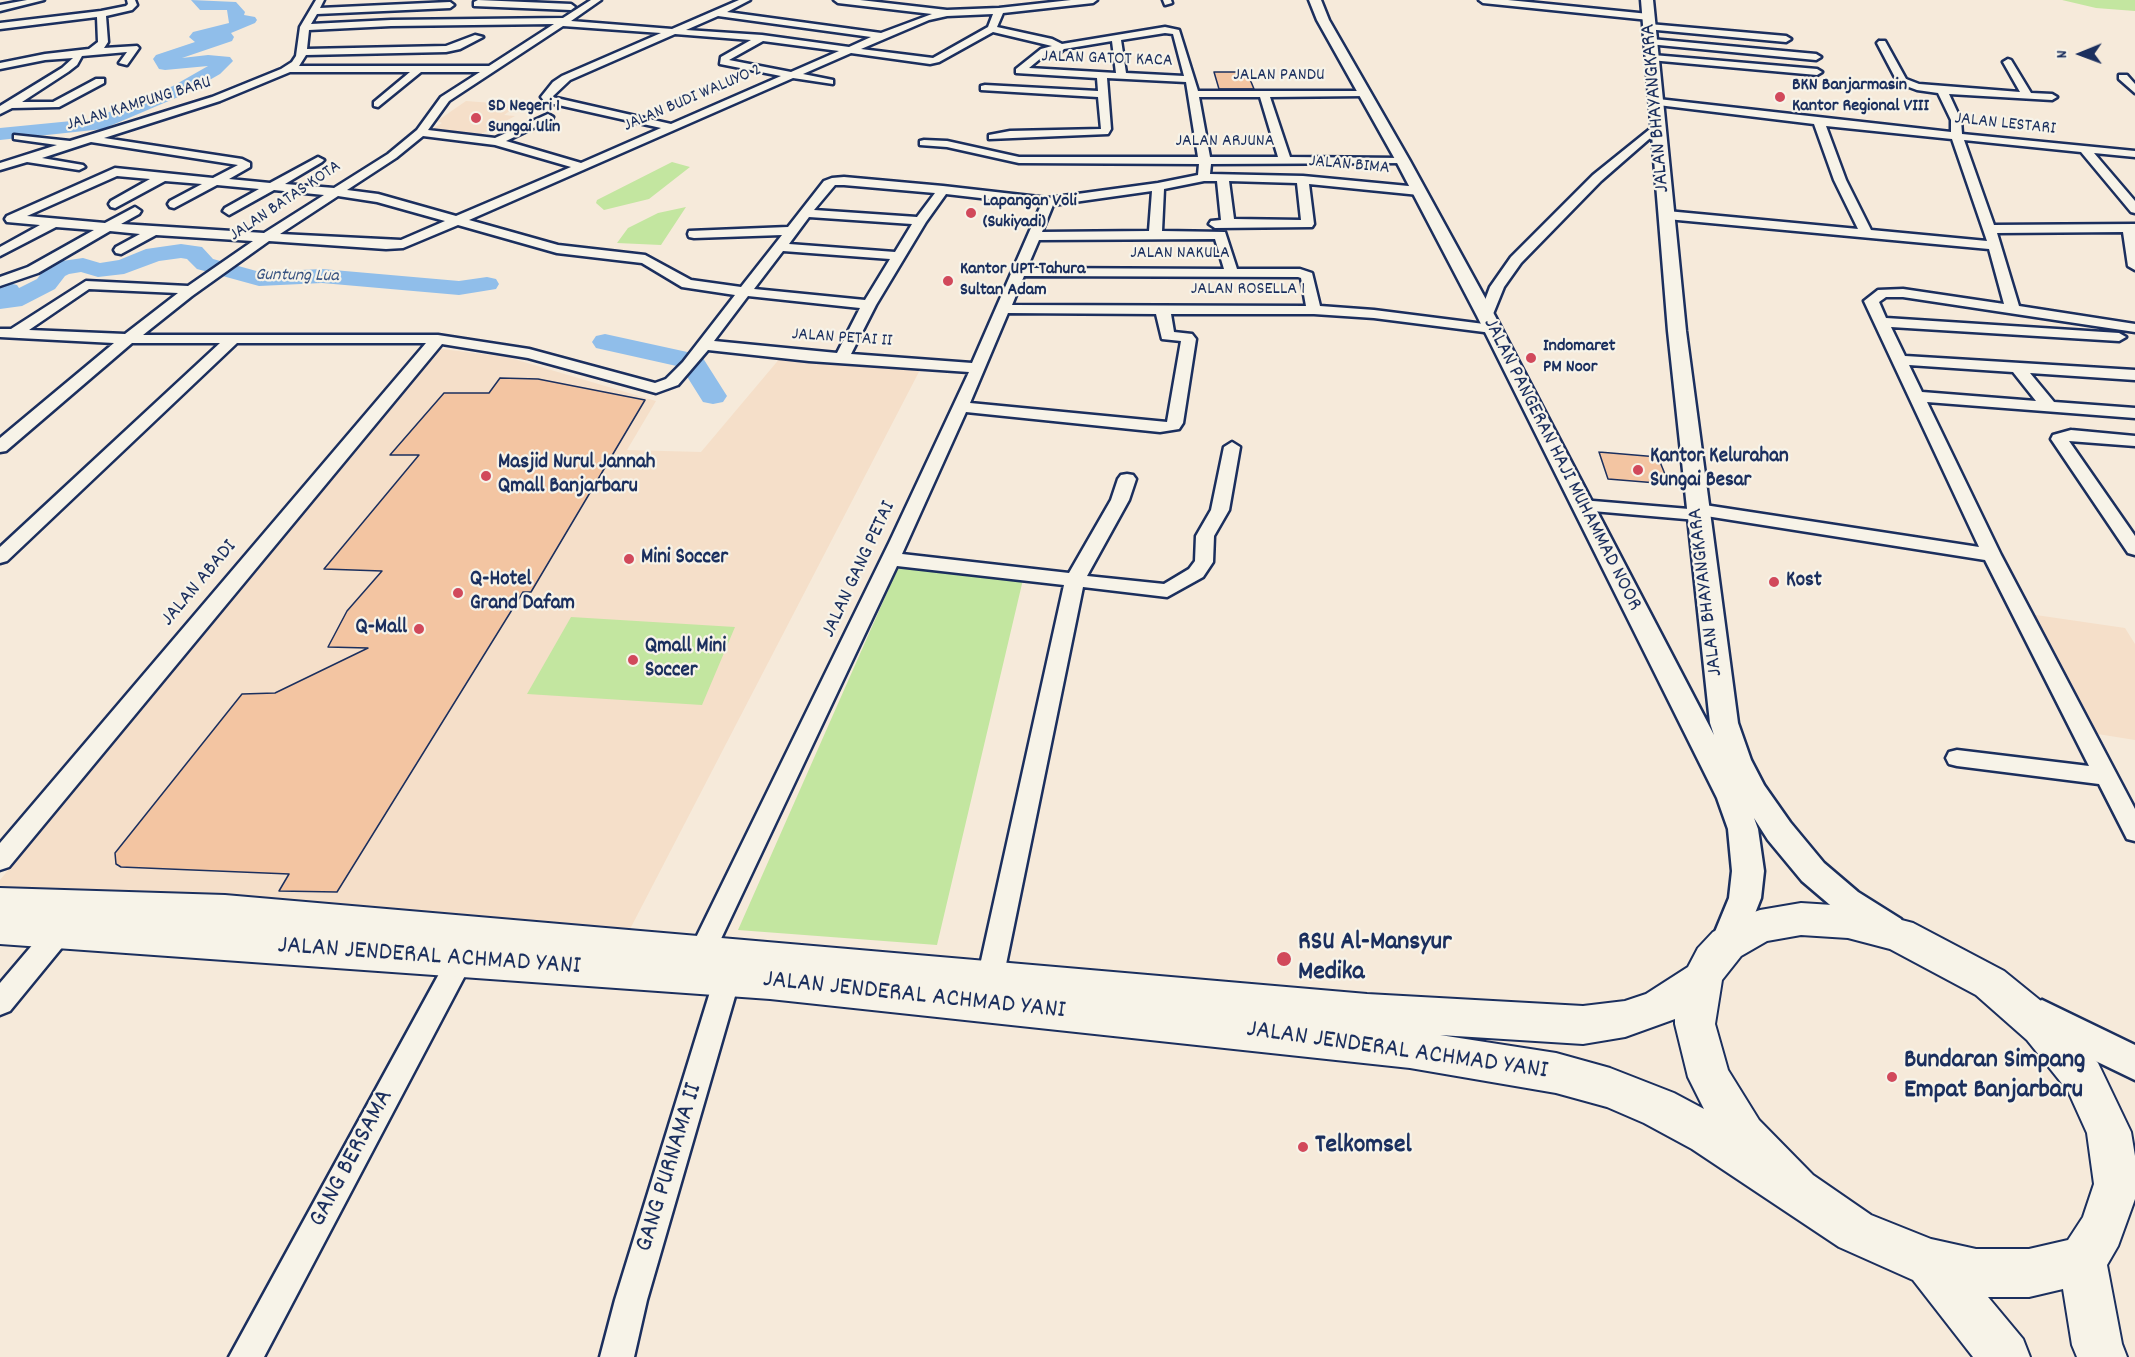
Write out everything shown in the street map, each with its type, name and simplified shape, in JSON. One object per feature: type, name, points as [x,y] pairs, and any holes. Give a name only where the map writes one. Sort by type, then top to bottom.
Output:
[{"type":"highway","name":"JALAN JENDERAL ACHMAD YANI","points":[[0,904],[225,911],[1398,1047],[1556,1073],[1610,1088],[1659,1108],[1708,1134],[1797,1191]]},
{"type":"highway","points":[[2102,1357],[2097,1345],[2107,1234],[2117,1185],[2109,1132],[2083,1077],[2042,1027],[1990,983],[1899,935],[1848,922],[1801,919],[1760,926],[1727,944],[1712,960],[1702,979],[1695,1024],[1709,1077],[1743,1135],[1797,1191],[1855,1231],[1929,1263],[1976,1273],[2018,1273],[2107,1234]]},
{"type":"highway","name":"JALAN JENDERAL ACHMAD YANI","points":[[0,928],[460,960],[714,966],[990,979],[1367,1012],[1583,1025],[1625,1019],[1658,1008],[1702,979]]},
{"type":"highway","points":[[1929,1263],[2005,1357]]},
{"type":"main road","name":"JALAN PANGERAN HAJI MUHAMMAD NOOR","points":[[1315,0],[1318,10],[1403,161],[1489,322],[1732,798],[1743,829],[1748,871],[1745,898],[1727,944]]},
{"type":"main road","name":"JALAN BHAYANGKARA","points":[[1650,29],[1677,331],[1724,723],[1737,759],[1753,792],[1779,831],[1813,872],[1847,901],[1899,935]]},
{"type":"main road","points":[[1679,693],[1720,696]]},
{"type":"main road","points":[[1990,983],[2060,1027],[2135,1063]]},
{"type":"street","points":[[0,8],[40,0]]},
{"type":"street","points":[[0,26],[101,14],[129,8],[133,5],[130,0]]},
{"type":"street","points":[[320,0],[305,27],[302,52],[450,49],[481,36],[454,37]]},
{"type":"street","points":[[485,0],[477,4],[583,7]]},
{"type":"street","points":[[517,6],[537,0]]},
{"type":"street","name":"JALAN BATAS KOTA","points":[[0,447],[128,339],[192,290],[264,239],[392,156],[421,132],[436,107],[489,69],[597,0]]},
{"type":"street","points":[[671,127],[546,99],[546,95],[566,78],[746,0]]},
{"type":"street","points":[[838,0],[947,13],[999,11],[1093,0]]},
{"type":"street","points":[[1484,0],[1518,2],[1754,52],[1816,57]]},
{"type":"street","points":[[964,11],[974,3]]},
{"type":"street","points":[[315,11],[450,5]]},
{"type":"street","points":[[992,29],[999,11]]},
{"type":"street","points":[[717,12],[882,36]]},
{"type":"street","name":"JALAN BUDI WALUYO 2","points":[[6,222],[396,245],[910,24],[947,13]]},
{"type":"street","points":[[91,51],[101,46],[103,42],[101,14]]},
{"type":"street","points":[[497,32],[512,28],[521,21]]},
{"type":"street","points":[[888,21],[910,24]]},
{"type":"street","points":[[305,27],[391,23],[562,22],[762,38],[927,61],[936,60],[992,29],[1037,37],[1059,47],[1166,30],[1174,31],[1194,94],[1197,125],[1205,162],[1204,177]]},
{"type":"street","points":[[796,42],[828,28]]},
{"type":"street","points":[[1650,29],[1786,39]]},
{"type":"street","points":[[1650,29],[1757,67],[1817,72]]},
{"type":"street","points":[[1750,36],[1757,67]]},
{"type":"street","points":[[762,38],[724,59],[723,62],[829,82]]},
{"type":"street","points":[[1116,38],[1122,77]]},
{"type":"street","points":[[356,51],[371,40]]},
{"type":"street","points":[[1882,43],[1902,81],[1917,87],[2052,98]]},
{"type":"street","points":[[1059,47],[1063,75]]},
{"type":"street","name":"JALAN GATOT KACA","points":[[1059,47],[1041,53],[1020,71],[1063,75],[1190,79]]},
{"type":"street","points":[[0,66],[54,55],[75,55],[91,51],[134,48],[124,63]]},
{"type":"street","name":"JALAN KAMPUNG BARU","points":[[0,167],[216,99],[296,64],[302,52]]},
{"type":"street","points":[[5,108],[74,63],[78,57],[75,55]]},
{"type":"street","points":[[2008,62],[2028,96]]},
{"type":"street","name":"JALAN KAMPUNG BARU","points":[[286,69],[489,69]]},
{"type":"street","points":[[378,104],[419,69]]},
{"type":"street","points":[[924,143],[947,144],[1019,160],[1043,147],[1104,132],[1106,129],[1101,76]]},
{"type":"street","points":[[2123,77],[2135,90]]},
{"type":"street","points":[[5,108],[55,105],[100,81]]},
{"type":"street","points":[[985,88],[1103,94]]},
{"type":"street","points":[[1942,90],[1956,120],[1957,137],[1995,246],[2012,308]]},
{"type":"street","points":[[1264,93],[1280,161],[1280,179]]},
{"type":"street","name":"JALAN PANDU","points":[[1194,94],[1365,93]]},
{"type":"street","points":[[1489,322],[1497,287],[1516,260],[1597,178],[1635,145],[1659,113]]},
{"type":"street","name":"JALAN LESTARI","points":[[1659,113],[1819,122],[2135,154]]},
{"type":"street","points":[[496,142],[548,117]]},
{"type":"street","points":[[1819,122],[1840,180],[1866,233]]},
{"type":"street","points":[[421,132],[496,142],[580,166]]},
{"type":"street","points":[[993,137],[1010,134],[1043,147]]},
{"type":"street","points":[[18,137],[71,144]]},
{"type":"street","points":[[89,139],[242,162],[246,165],[216,182],[153,232],[121,250]]},
{"type":"street","points":[[1635,145],[1655,146],[1662,152]]},
{"type":"street","name":"JALAN ARJUNA","points":[[1043,147],[1205,162],[1403,161]]},
{"type":"street","points":[[2085,150],[2129,194],[2135,209]]},
{"type":"street","points":[[25,159],[79,166]]},
{"type":"street","points":[[229,211],[318,160]]},
{"type":"street","points":[[6,222],[115,172],[336,192],[378,198],[557,249],[645,259],[679,281],[746,292],[869,304]]},
{"type":"street","points":[[115,204],[163,177]]},
{"type":"street","name":"JALAN BIMA","points":[[6,334],[128,339],[438,339],[529,354],[656,388],[672,382],[705,345],[828,184],[838,181],[1048,202],[1158,187],[1204,177],[1303,180],[1419,191]]},
{"type":"street","points":[[1223,177],[1228,223]]},
{"type":"street","points":[[1211,235],[1214,224],[1308,224],[1303,180]]},
{"type":"street","points":[[1158,187],[1155,235],[1222,237],[1232,273]]},
{"type":"street","points":[[842,358],[869,304],[920,220],[943,190]]},
{"type":"street","name":"JALAN GANG PETAI","points":[[714,966],[891,559],[978,368],[1048,202]]},
{"type":"street","points":[[0,252],[76,211]]},
{"type":"street","points":[[0,282],[33,270],[135,211]]},
{"type":"street","points":[[806,213],[920,220]]},
{"type":"street","points":[[1667,215],[1995,246]]},
{"type":"street","points":[[203,235],[220,225]]},
{"type":"street","points":[[1988,229],[2132,229],[2135,266]]},
{"type":"street","points":[[694,234],[791,231]]},
{"type":"street","name":"JALAN NAKULA","points":[[1034,236],[1155,235]]},
{"type":"street","points":[[780,247],[900,256]]},
{"type":"street","name":"JALAN NAKULA","points":[[1018,272],[1305,274],[1314,310]]},
{"type":"street","points":[[1467,282],[1477,286],[1497,287]]},
{"type":"street","points":[[6,334],[89,284],[192,290]]},
{"type":"street","points":[[2135,328],[1931,296],[1886,293],[1874,297],[1871,301],[1992,555],[2104,776],[2135,832]]},
{"type":"street","name":"JALAN ROSELLA 1","points":[[1003,309],[1314,310],[1489,322]]},
{"type":"street","points":[[959,407],[1160,427],[1173,426],[1189,339],[1167,336],[1163,311]]},
{"type":"street","points":[[1881,322],[2135,338]]},
{"type":"street","points":[[0,556],[233,339]]},
{"type":"street","name":"JALAN ABADI","points":[[0,860],[438,339]]},
{"type":"street","name":"JALAN PETAI II","points":[[705,345],[978,368]]},
{"type":"street","points":[[1899,360],[2135,375]]},
{"type":"street","points":[[2019,369],[2050,407]]},
{"type":"street","points":[[1916,396],[2135,413]]},
{"type":"street","points":[[2135,441],[2071,435],[2059,439],[2135,549]]},
{"type":"street","points":[[891,559],[1167,591],[1196,573],[1206,555],[1206,531],[1220,510],[1232,447]]},
{"type":"street","points":[[990,979],[1075,579],[1120,500],[1127,479]]},
{"type":"street","points":[[1581,505],[1697,512],[1992,555]]},
{"type":"street","points":[[1957,758],[2104,776]]},
{"type":"street","points":[[0,1003],[60,931]]},
{"type":"street","name":"GANG BERSAMA","points":[[246,1357],[460,960]]},
{"type":"street","name":"GANG PURNAMA II","points":[[617,1357],[714,966]]},
{"type":"shaded area","name":"SD Negeri 1 Sungai Ulin","points":[[466,101],[518,105],[504,115],[515,116],[476,137],[429,131],[442,123],[437,121]]},
{"type":"shaded area","points":[[434,348],[507,357],[656,401],[627,450],[701,452],[781,357],[922,366],[629,931],[0,896],[0,880]]},
{"type":"shaded area","points":[[2029,614],[2125,628],[2135,644],[2135,740],[2085,732]]},
{"type":"green space","points":[[2062,0],[2135,0],[2135,11],[2096,8]]},
{"type":"green space","points":[[672,162],[690,167],[649,199],[604,210],[596,203],[597,200]]},
{"type":"green space","points":[[686,207],[661,245],[617,243],[628,228],[658,213]]},
{"type":"green space","points":[[901,561],[1025,571],[937,945],[738,930]]},
{"type":"green space","name":"Qmall Mini Soccer","points":[[571,617],[735,627],[702,705],[527,694]]},
{"type":"building","points":[[1214,72],[1247,72],[1254,89],[1219,89]]},
{"type":"building","name":"Q-Mall","points":[[500,378],[538,379],[645,400],[531,592],[523,592],[337,892],[279,891],[289,874],[121,867],[116,864],[115,853],[242,694],[275,693],[368,648],[328,647],[347,611],[382,571],[324,569],[419,455],[390,455],[444,393],[489,393]]},
{"type":"building","name":"Kantor Kelurahan Sungai Besar","points":[[1599,452],[1658,457],[1669,484],[1608,479]]},
{"type":"waterway","points":[[0,134],[96,125],[179,90],[214,70],[224,61],[208,60],[165,65],[162,59],[226,37],[203,39],[197,37],[220,32],[249,20],[235,20],[237,12],[231,5],[206,7],[207,5],[199,0]]},
{"type":"waterway","name":"Guntung Lua","points":[[0,288],[8,290],[4,302],[13,301],[46,284],[56,271],[64,267],[83,265],[98,270],[124,267],[154,254],[181,251],[194,252],[205,264],[259,279],[322,276],[459,288],[487,284]]},
{"type":"waterway","points":[[605,342],[691,361],[713,396]]},
{"type":"place","name":"BKN Banjarmasin Kantor Regional VIII","points":[[1780,97]]},
{"type":"place","name":"SD Negeri 1 Sungai Ulin","points":[[476,118]]},
{"type":"place","name":"Lapangan Voli (Sukiyadi)","points":[[971,213]]},
{"type":"place","name":"Kantor UPT Tahura Sultan Adam","points":[[948,281]]},
{"type":"place","name":"Indomaret PM Noor","points":[[1531,358]]},
{"type":"place","name":"Kantor Kelurahan Sungai Besar","points":[[1638,470]]},
{"type":"place","name":"Masjid Nurul Jannah Qmall Banjarbaru","points":[[486,476]]},
{"type":"place","name":"Mini Soccer","points":[[629,559]]},
{"type":"place","name":"Kost","points":[[1774,582]]},
{"type":"place","name":"Q-Hotel Grand Dafam","points":[[458,593]]},
{"type":"place","name":"Q-Mall","points":[[419,629]]},
{"type":"place","name":"Qmall Mini Soccer","points":[[633,660]]},
{"type":"place","name":"RSU Al-Mansyur Medika","points":[[1284,959]]},
{"type":"place","name":"Bundaran Simpang Empat Banjarbaru","points":[[1892,1077]]},
{"type":"place","name":"Telkomsel","points":[[1303,1147]]}]
